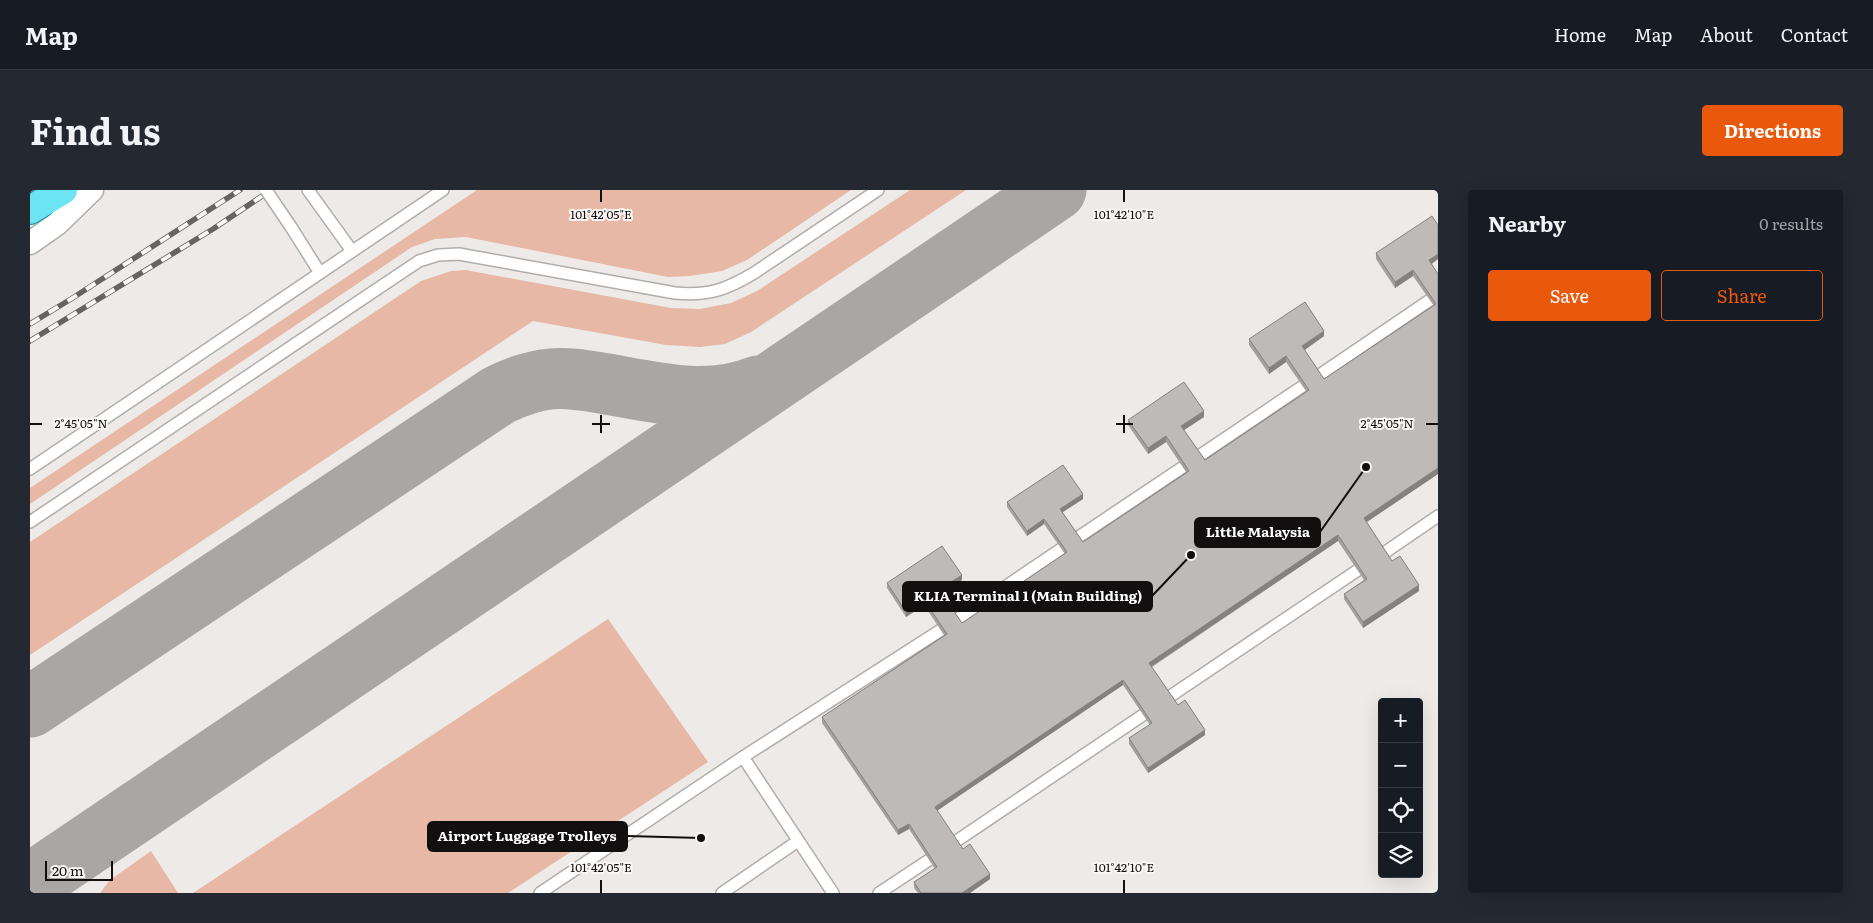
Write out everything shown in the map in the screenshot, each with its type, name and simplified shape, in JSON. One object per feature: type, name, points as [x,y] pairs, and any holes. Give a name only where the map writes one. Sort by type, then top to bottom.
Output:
[{"type":"main road","points":[[30,210],[63,190]]},
{"type":"street","points":[[30,243],[57,224],[92,190]]},
{"type":"lane","points":[[266,190],[320,273]]},
{"type":"lane","points":[[308,190],[352,250]]},
{"type":"lane","points":[[30,469],[443,190]]},
{"type":"lane","points":[[30,522],[419,261],[438,255],[459,254],[676,293],[695,295],[717,292],[737,284],[878,190]]},
{"type":"lane","points":[[1318,376],[1430,300]]},
{"type":"lane","points":[[1199,456],[1303,386]]},
{"type":"lane","points":[[1077,538],[1183,466]]},
{"type":"lane","points":[[1384,553],[1438,516]]},
{"type":"lane","points":[[956,620],[1061,549]]},
{"type":"lane","points":[[1169,697],[1358,570]]},
{"type":"lane","points":[[540,893],[743,758],[941,630]]},
{"type":"lane","points":[[955,842],[1143,715]]},
{"type":"lane","points":[[743,758],[833,893]]},
{"type":"lane","points":[[722,893],[798,842]]},
{"type":"lane","points":[[879,893],[929,860]]},
{"type":"shaded area","points":[[477,190],[851,190],[747,260],[722,271],[690,276],[668,277],[466,237],[435,239],[412,247],[30,504],[30,488]]},
{"type":"shaded area","points":[[910,190],[966,190],[751,332],[725,344],[700,347],[666,345],[533,321],[30,655],[30,542],[421,281],[451,271],[466,270],[671,308],[700,309],[731,303],[757,291]]},
{"type":"shaded area","points":[[608,619],[708,762],[508,893],[193,893]]},
{"type":"shaded area","points":[[151,851],[178,893],[100,893],[110,880]]},
{"type":"building","points":[[1432,216],[1438,225],[1438,254],[1429,260],[1438,274],[1438,468],[1364,518],[1392,561],[1400,556],[1419,585],[1363,622],[1344,594],[1367,579],[1338,535],[1149,663],[1178,705],[1185,700],[1205,730],[1148,768],[1129,738],[1152,723],[1123,680],[935,807],[963,849],[970,844],[990,874],[962,893],[921,893],[914,882],[937,867],[909,824],[898,830],[822,717],[947,634],[924,600],[906,612],[887,583],[942,546],[962,575],[939,590],[962,623],[1067,552],[1044,519],[1027,531],[1007,502],[1063,465],[1083,494],[1060,509],[1083,542],[1189,471],[1166,436],[1148,448],[1128,420],[1184,382],[1204,411],[1181,426],[1205,460],[1309,390],[1286,356],[1269,368],[1249,339],[1305,302],[1324,331],[1302,346],[1324,379],[1436,304],[1413,270],[1395,282],[1376,253]]},
{"type":"taxiway","points":[[30,884],[1056,190]]},
{"type":"taxiway","points":[[30,707],[505,392],[530,383],[557,379],[571,379],[664,394],[702,397],[739,392],[758,386]]},
{"type":"railway","points":[[30,324],[240,190]]},
{"type":"railway","points":[[30,341],[213,229],[271,190]]},
{"type":"place","name":"Little Malaysia","points":[[1366,467]]},
{"type":"place","name":"KLIA Terminal 1 (Main Building)","points":[[1191,555]]},
{"type":"place","name":"Airport Luggage Trolleys","points":[[701,838]]}]
